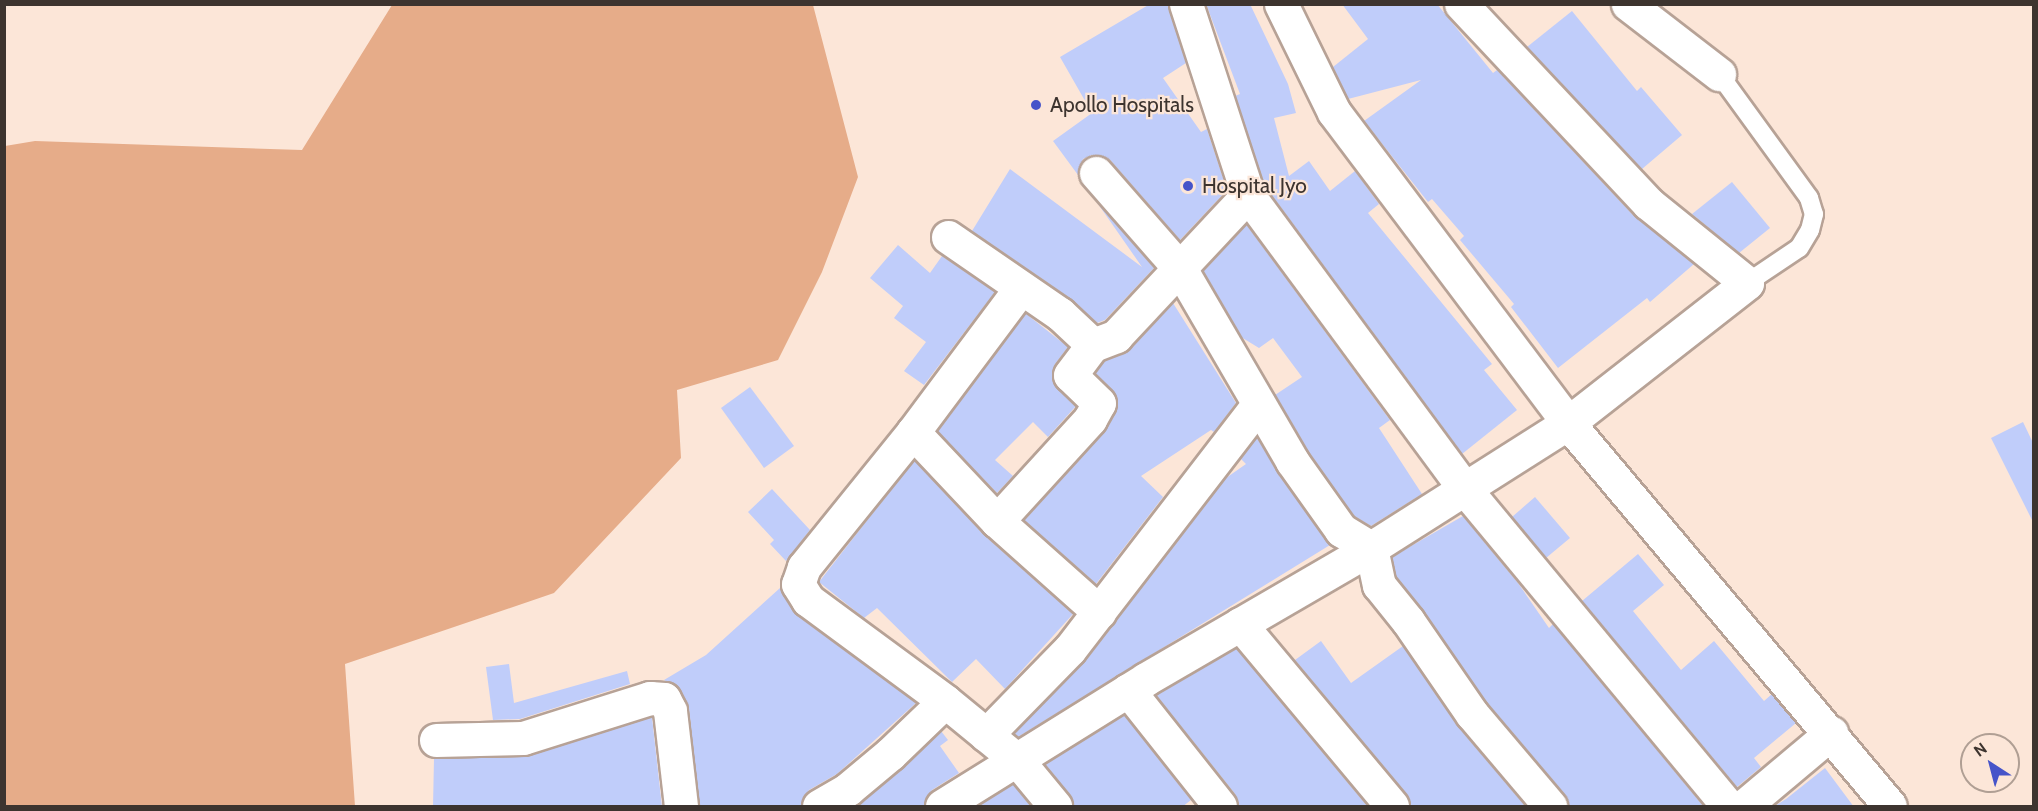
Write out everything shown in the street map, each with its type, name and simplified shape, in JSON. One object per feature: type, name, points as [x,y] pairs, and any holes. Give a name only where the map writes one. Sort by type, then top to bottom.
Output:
[{"type":"street","points":[[1186,4],[1248,195],[1464,488],[1728,807]]},
{"type":"street","points":[[1281,4],[1334,112],[1568,423],[1831,733],[1890,807]]},
{"type":"street","points":[[942,807],[1128,690],[1371,548],[1568,423],[1747,283],[1648,203],[1461,4]]},
{"type":"street","points":[[1628,4],[1719,74]]},
{"type":"street","points":[[1096,173],[1181,270],[1292,461],[1341,530],[1371,548],[1379,585],[1408,621],[1472,714],[1550,807]]},
{"type":"street","points":[[997,521],[1090,419],[1099,403],[1070,375],[1094,345],[1116,336],[1181,270],[1248,195]]},
{"type":"street","points":[[948,237],[1020,289],[1060,314],[1094,345]]},
{"type":"street","points":[[1020,289],[913,432],[804,567],[798,584],[808,600],[945,701],[1017,760],[1055,807]]},
{"type":"street","points":[[986,735],[1070,649],[1259,404]]},
{"type":"street","points":[[913,432],[997,521],[1099,612]]},
{"type":"street","points":[[1240,624],[1392,807]]},
{"type":"street","points":[[1128,690],[1220,807]]},
{"type":"street","points":[[436,740],[523,738],[650,698],[664,699],[670,711],[681,807]]},
{"type":"street","points":[[819,807],[873,768],[945,701]]},
{"type":"street","points":[[1744,807],[1831,733]]},
{"type":"lane","points":[[1719,74],[1809,198],[1814,214],[1810,230],[1799,248],[1747,283]]},
{"type":"shaded area","points":[[392,5],[813,5],[858,177],[822,272],[778,360],[677,390],[681,458],[554,593],[345,664],[355,806],[5,806],[5,146],[35,141],[302,150]]},
{"type":"building","points":[[1150,4],[1168,4],[1186,63],[1163,78],[1201,132],[1207,129],[1227,190],[1180,240],[1110,160],[1092,155],[1083,159],[1078,175],[1053,141],[1092,113],[1060,57]]},
{"type":"building","points":[[1206,4],[1250,4],[1288,84],[1296,113],[1274,118],[1289,176],[1309,161],[1330,191],[1355,171],[1379,204],[1368,213],[1492,364],[1484,370],[1517,410],[1462,454],[1265,186],[1235,96],[1240,94]]},
{"type":"building","points":[[1342,4],[1437,4],[1493,73],[1497,70],[1634,216],[1694,264],[1650,302],[1647,298],[1558,368],[1511,307],[1514,304],[1460,240],[1464,236],[1432,199],[1428,202],[1364,121],[1421,80],[1348,99],[1333,67],[1368,39]]},
{"type":"building","points":[[1572,11],[1637,91],[1641,87],[1682,135],[1642,169],[1527,47]]},
{"type":"building","points":[[1010,169],[1142,267],[1096,201],[1154,268],[1105,320],[1097,323],[1071,299],[972,231]]},
{"type":"building","points":[[1732,182],[1770,228],[1739,253],[1692,214]]},
{"type":"building","points":[[1246,224],[1390,420],[1379,428],[1422,494],[1371,526],[1354,516],[1308,451],[1275,395],[1302,377],[1273,338],[1259,348],[1241,337],[1203,271]]},
{"type":"building","points":[[898,245],[930,273],[942,256],[995,292],[924,385],[904,371],[926,342],[894,318],[903,306],[870,278]]},
{"type":"building","points":[[1173,303],[1236,403],[1214,432],[1211,430],[1141,476],[1163,497],[1096,584],[1024,520],[1104,432],[1115,412],[1116,396],[1095,373],[1105,361],[1130,349]]},
{"type":"building","points":[[1025,313],[1068,347],[1055,364],[1052,380],[1076,406],[1048,437],[1033,422],[995,460],[1013,476],[997,493],[937,431]]},
{"type":"building","points":[[750,387],[794,446],[764,468],[721,408]]},
{"type":"building","points":[[2023,422],[2034,445],[2034,524],[1991,438]]},
{"type":"building","points":[[1257,438],[1330,545],[1018,737],[1014,733],[1085,661],[1226,478],[1246,464],[1241,459]]},
{"type":"building","points":[[914,460],[984,535],[1073,614],[1005,689],[976,659],[952,682],[877,608],[864,618],[819,582]]},
{"type":"building","points":[[772,489],[810,530],[786,561],[770,544],[774,540],[748,512]]},
{"type":"building","points":[[1535,497],[1570,538],[1546,558],[1512,517]]},
{"type":"building","points":[[1463,516],[1518,583],[1549,628],[1553,624],[1704,807],[1568,807],[1564,794],[1487,703],[1396,577],[1392,557]]},
{"type":"building","points":[[1638,554],[1664,585],[1633,611],[1681,670],[1714,641],[1764,701],[1772,694],[1796,723],[1754,758],[1761,767],[1737,787],[1582,601]]},
{"type":"building","points":[[780,588],[797,615],[916,703],[837,774],[809,790],[800,807],[699,807],[689,708],[680,690],[664,680],[706,655]]},
{"type":"building","points":[[1321,641],[1351,683],[1403,646],[1457,725],[1526,807],[1410,807],[1406,794],[1295,660]]},
{"type":"building","points":[[1236,648],[1368,807],[1240,807],[1235,794],[1156,695]]},
{"type":"building","points":[[509,664],[514,703],[627,671],[630,684],[520,719],[493,720],[486,667]]},
{"type":"building","points":[[1124,715],[1191,800],[1182,807],[1073,807],[1069,794],[1045,764]]},
{"type":"building","points":[[652,717],[662,807],[433,807],[434,758],[528,756]]},
{"type":"building","points":[[941,731],[948,740],[940,746],[959,773],[932,790],[923,807],[855,807]]},
{"type":"building","points":[[1825,768],[1854,807],[1773,807],[1786,799]]},
{"type":"building","points":[[1013,784],[1031,807],[977,807]]},
{"type":"place","name":"Apollo Hospitals","points":[[1036,105]]},
{"type":"place","name":"Hospital Jyo","points":[[1188,186]]}]
